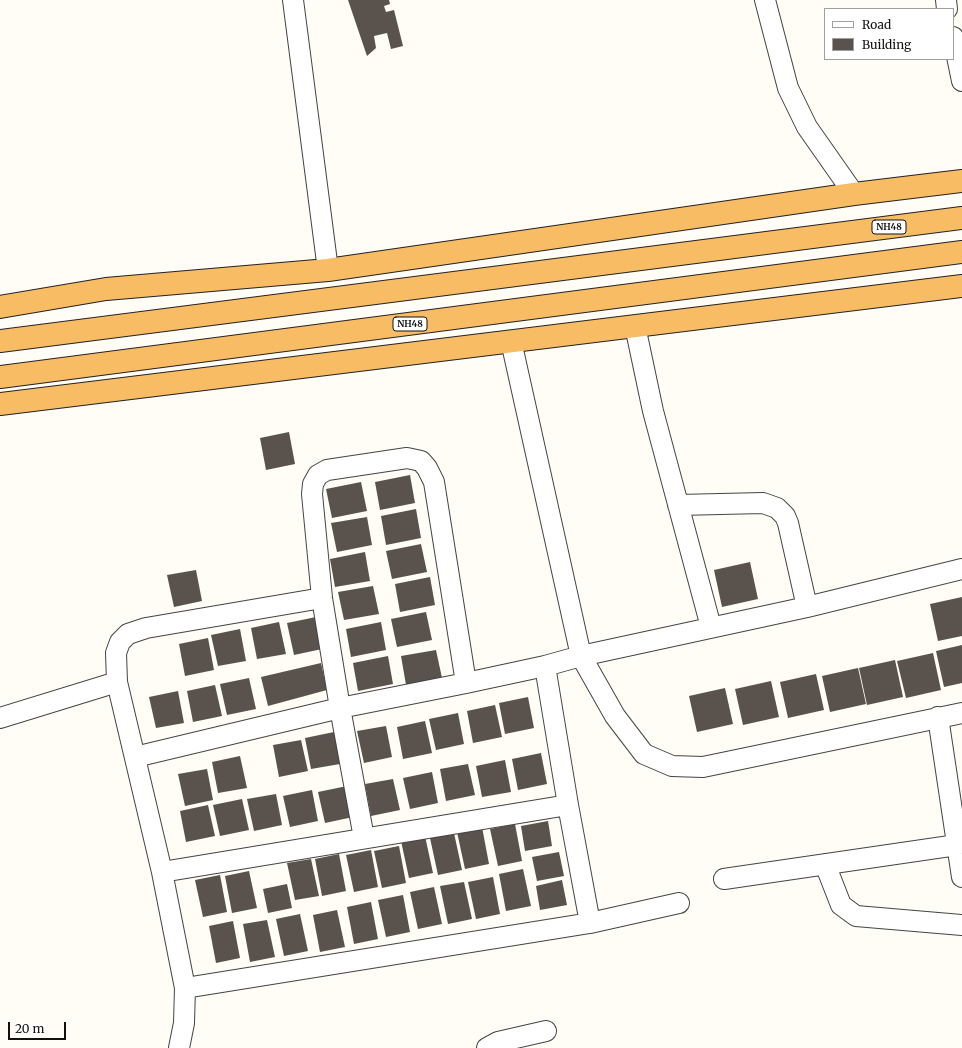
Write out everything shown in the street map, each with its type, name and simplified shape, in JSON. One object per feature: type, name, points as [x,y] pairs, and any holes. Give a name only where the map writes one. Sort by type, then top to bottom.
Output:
[{"type":"highway","points":[[0,307],[106,289],[328,270],[854,194],[962,181]]},
{"type":"highway","name":"NH48","points":[[0,341],[962,218]]},
{"type":"highway","name":"NH48","points":[[0,377],[962,252]]},
{"type":"highway","points":[[0,404],[962,286]]},
{"type":"street","points":[[293,0],[328,270]]},
{"type":"street","points":[[765,0],[788,88],[807,127],[854,194]]},
{"type":"street","points":[[954,42],[962,81]]},
{"type":"street","points":[[635,326],[653,411],[710,627]]},
{"type":"street","points":[[511,341],[581,656],[615,716],[644,754],[672,766],[703,767],[962,713]]},
{"type":"street","points":[[364,838],[340,708],[322,598],[312,494],[313,484],[318,475],[327,470],[407,458],[421,461],[427,468],[434,482],[466,683]]},
{"type":"street","points":[[678,505],[763,503],[778,508],[785,516],[788,523],[807,607]]},
{"type":"street","points":[[135,757],[340,708],[545,666],[581,656],[807,607],[962,569]]},
{"type":"street","points":[[179,1048],[184,1023],[184,988],[162,872],[117,682],[116,653],[120,642],[128,634],[146,628],[322,598]]},
{"type":"street","points":[[545,666],[568,805],[590,923]]},
{"type":"street","points":[[0,718],[117,682]]},
{"type":"street","points":[[938,717],[962,877]]},
{"type":"street","points":[[162,872],[568,805]]},
{"type":"street","points":[[724,879],[957,845]]},
{"type":"street","points":[[825,864],[841,904],[856,916],[962,925]]},
{"type":"street","points":[[184,988],[590,923],[679,903]]},
{"type":"street","points":[[487,1048],[498,1042],[546,1031]]},
{"type":"building","points":[[348,0],[389,0],[390,4],[384,6],[386,12],[394,10],[403,46],[391,49],[387,33],[374,36],[376,48],[367,56]]},
{"type":"building","points":[[289,432],[295,464],[266,470],[260,438]]},
{"type":"building","points":[[410,475],[415,503],[380,510],[375,482]]},
{"type":"building","points":[[361,482],[367,511],[332,518],[326,489]]},
{"type":"building","points":[[416,509],[421,538],[386,545],[381,516]]},
{"type":"building","points":[[367,517],[372,545],[337,552],[331,523]]},
{"type":"building","points":[[421,544],[427,572],[392,579],[386,551]]},
{"type":"building","points":[[365,552],[370,581],[335,587],[330,559]]},
{"type":"building","points":[[750,562],[758,599],[722,607],[714,570]]},
{"type":"building","points":[[196,570],[202,601],[174,607],[167,575]]},
{"type":"building","points":[[430,577],[435,605],[400,612],[395,584]]},
{"type":"building","points":[[373,586],[379,614],[344,620],[338,592]]},
{"type":"building","points":[[962,597],[962,636],[938,641],[930,604]]},
{"type":"building","points":[[426,612],[432,640],[397,647],[391,619]]},
{"type":"building","points":[[316,617],[322,649],[294,655],[287,623]]},
{"type":"building","points":[[279,622],[286,654],[257,659],[251,628]]},
{"type":"building","points":[[381,622],[386,650],[351,657],[346,629]]},
{"type":"building","points":[[240,629],[246,661],[218,666],[211,635]]},
{"type":"building","points":[[208,638],[214,670],[185,676],[179,644]]},
{"type":"building","points":[[962,645],[962,683],[944,687],[936,651]]},
{"type":"building","points":[[436,650],[442,678],[406,685],[401,656]]},
{"type":"building","points":[[933,653],[941,690],[906,698],[897,661]]},
{"type":"building","points":[[388,656],[393,684],[358,691],[353,663]]},
{"type":"building","points":[[895,660],[903,697],[867,705],[859,668]]},
{"type":"building","points":[[321,663],[327,690],[268,706],[261,677]]},
{"type":"building","points":[[858,668],[866,704],[830,712],[822,676]]},
{"type":"building","points":[[816,674],[824,710],[788,718],[780,682]]},
{"type":"building","points":[[249,678],[256,709],[227,715],[220,684]]},
{"type":"building","points":[[771,681],[779,717],[743,725],[735,689]]},
{"type":"building","points":[[215,685],[222,716],[193,722],[187,691]]},
{"type":"building","points":[[725,688],[733,724],[697,732],[689,696]]},
{"type":"building","points":[[178,691],[184,723],[156,728],[149,697]]},
{"type":"building","points":[[528,697],[534,728],[505,734],[499,703]]},
{"type":"building","points":[[495,705],[502,737],[473,743],[467,711]]},
{"type":"building","points":[[458,713],[464,744],[436,750],[429,719]]},
{"type":"building","points":[[425,721],[432,753],[403,759],[397,727]]},
{"type":"building","points":[[386,726],[392,757],[364,763],[357,731]]},
{"type":"building","points":[[334,732],[340,764],[311,769],[305,738]]},
{"type":"building","points":[[301,740],[308,771],[279,777],[273,745]]},
{"type":"building","points":[[541,753],[547,784],[518,790],[512,759]]},
{"type":"building","points":[[240,756],[247,788],[218,793],[212,762]]},
{"type":"building","points":[[505,760],[511,792],[482,797],[476,766]]},
{"type":"building","points":[[468,764],[475,795],[446,801],[440,769]]},
{"type":"building","points":[[207,769],[213,800],[185,806],[178,774]]},
{"type":"building","points":[[432,772],[438,803],[410,809],[403,778]]},
{"type":"building","points":[[393,779],[400,810],[371,816],[365,784]]},
{"type":"building","points":[[347,786],[353,817],[325,823],[318,792]]},
{"type":"building","points":[[312,790],[318,821],[290,827],[283,796]]},
{"type":"building","points":[[276,794],[282,825],[254,831],[247,799]]},
{"type":"building","points":[[242,799],[249,830],[220,836],[213,805]]},
{"type":"building","points":[[208,805],[215,836],[186,842],[180,811]]},
{"type":"building","points":[[548,821],[552,846],[525,851],[521,826]]},
{"type":"building","points":[[515,824],[522,861],[498,866],[490,829]]},
{"type":"building","points":[[482,827],[489,864],[465,869],[457,832]]},
{"type":"building","points":[[454,833],[462,870],[438,875],[430,838]]},
{"type":"building","points":[[425,836],[433,873],[409,878],[401,841]]},
{"type":"building","points":[[399,846],[406,883],[382,888],[374,851]]},
{"type":"building","points":[[371,850],[378,887],[354,892],[346,855]]},
{"type":"building","points":[[559,852],[564,876],[537,881],[532,857]]},
{"type":"building","points":[[339,854],[346,891],[322,896],[315,859]]},
{"type":"building","points":[[311,859],[319,896],[295,900],[287,863]]},
{"type":"building","points":[[523,869],[531,906],[506,911],[499,874]]},
{"type":"building","points":[[249,871],[257,908],[232,913],[225,876]]},
{"type":"building","points":[[220,875],[227,912],[203,917],[195,880]]},
{"type":"building","points":[[493,877],[500,914],[476,919],[468,882]]},
{"type":"building","points":[[562,880],[567,905],[540,910],[536,886]]},
{"type":"building","points":[[464,882],[472,919],[448,924],[440,886]]},
{"type":"building","points":[[287,884],[292,908],[268,913],[263,889]]},
{"type":"building","points":[[434,887],[442,924],[418,929],[410,892]]},
{"type":"building","points":[[403,895],[410,932],[386,937],[378,900]]},
{"type":"building","points":[[371,902],[378,939],[354,944],[347,907]]},
{"type":"building","points":[[337,910],[345,947],[320,952],[313,915]]},
{"type":"building","points":[[300,914],[308,951],[284,956],[276,919]]},
{"type":"building","points":[[267,920],[275,957],[250,962],[243,924]]},
{"type":"building","points":[[233,921],[240,958],[216,963],[209,926]]}]
